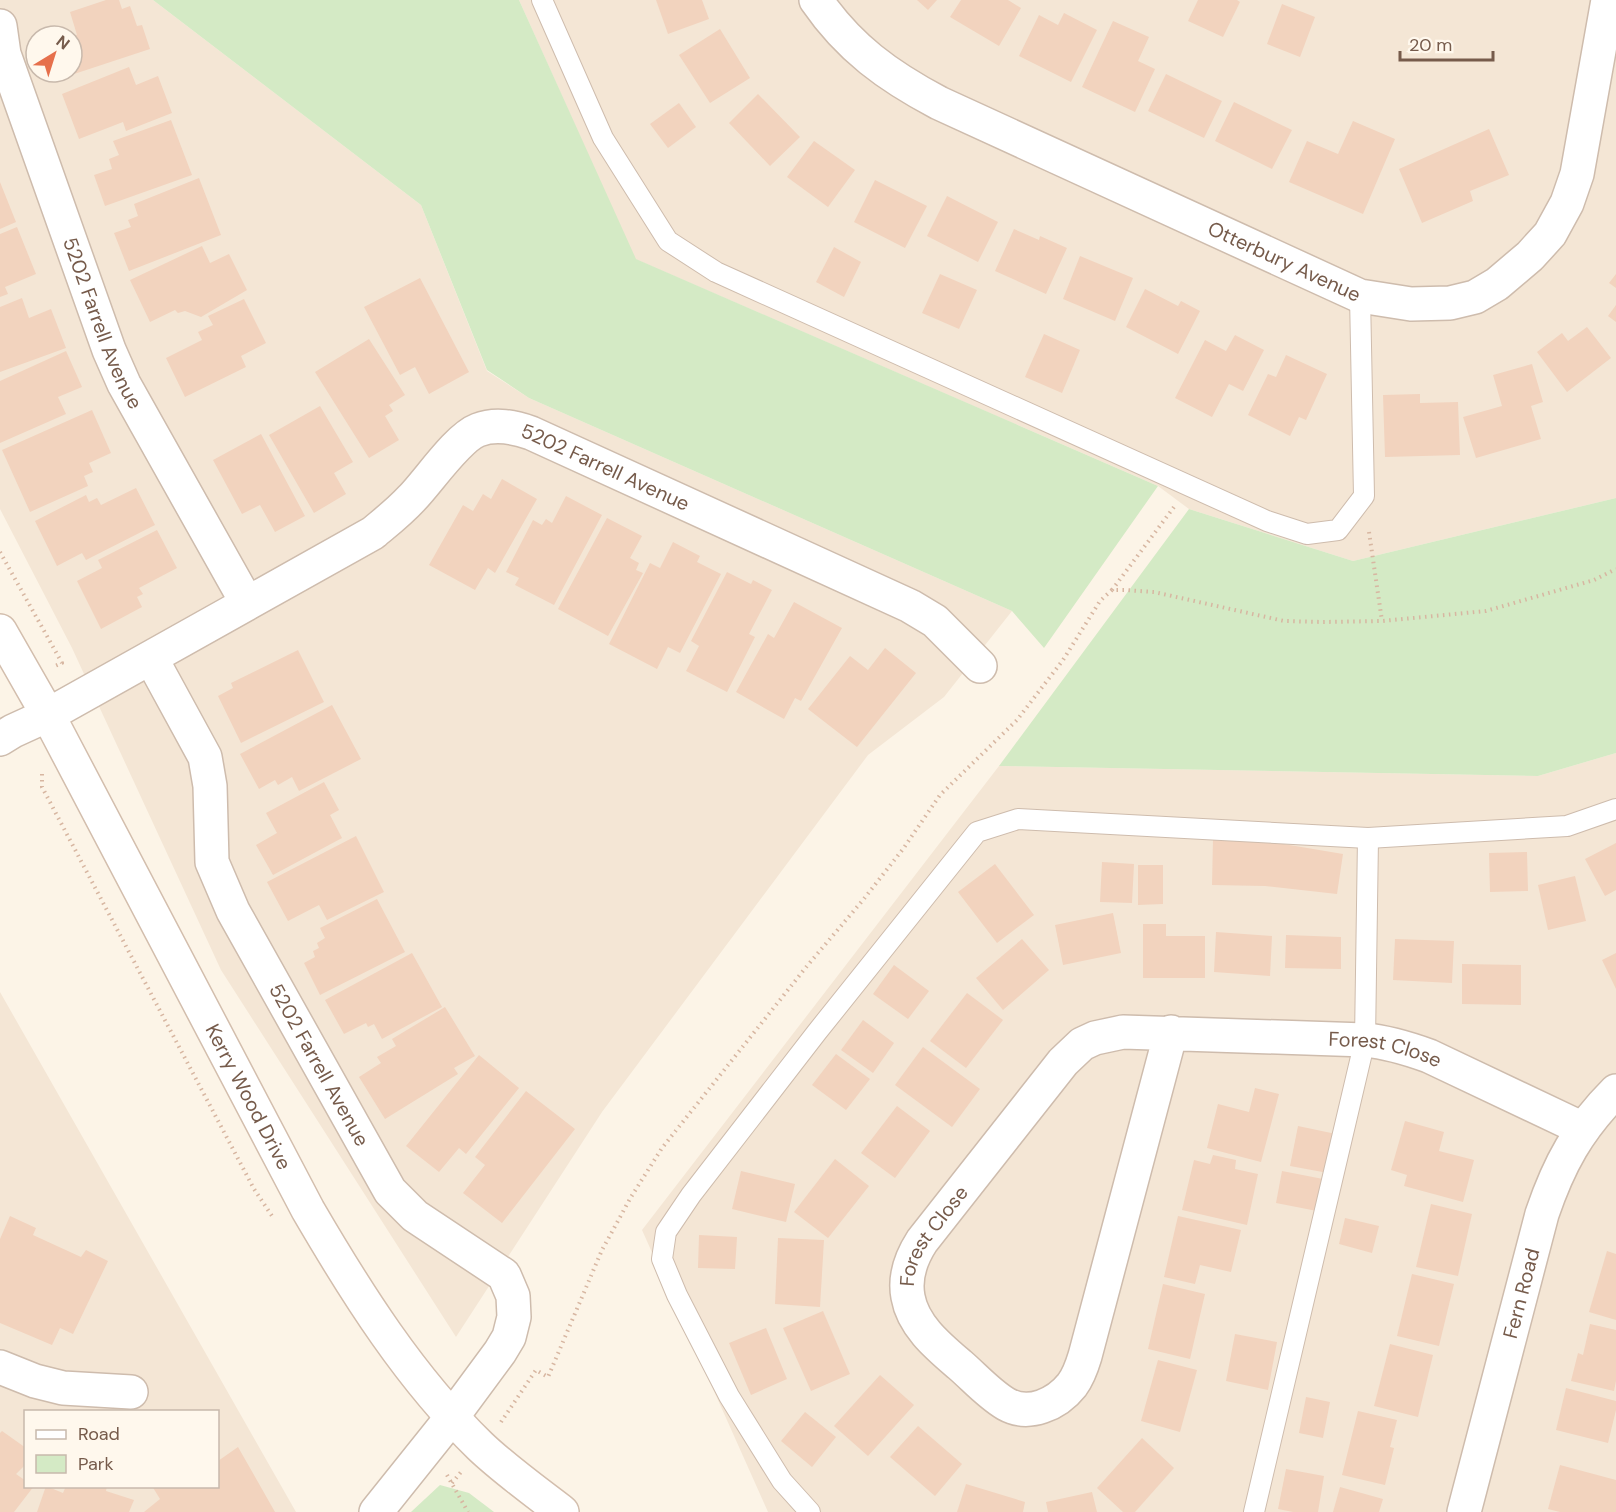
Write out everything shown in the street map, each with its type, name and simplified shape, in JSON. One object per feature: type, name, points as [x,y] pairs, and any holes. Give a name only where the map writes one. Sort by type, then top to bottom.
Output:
[{"type":"street","points":[[0,18],[3,0]]},
{"type":"street","name":"Otterbury Avenue","points":[[816,0],[848,40],[873,63],[906,86],[971,119],[1360,296],[1411,304],[1450,303],[1475,297],[1497,284],[1530,256],[1550,234],[1567,203],[1577,174],[1608,0]]},
{"type":"street","name":"5202 Farrell Avenue","points":[[0,26],[3,54],[109,350],[124,384],[247,603]]},
{"type":"street","name":"5202 Farrell Avenue","points":[[0,739],[48,715],[373,533],[406,505],[455,448],[475,431],[489,426],[512,426],[531,433],[910,606],[935,621],[980,666]]},
{"type":"street","name":"Kerry Wood Drive","points":[[0,631],[48,715],[308,1210],[339,1264],[405,1361],[452,1417],[481,1447],[562,1512]]},
{"type":"street","name":"5202 Farrell Avenue","points":[[151,658],[205,757],[210,786],[212,862],[220,884],[390,1191],[415,1216],[504,1275],[513,1296],[514,1317],[509,1337],[500,1352],[452,1417],[376,1512]]},
{"type":"street","name":"Forest Close","points":[[1171,1032],[1089,1345],[1080,1370],[1073,1384],[1061,1397],[1048,1404],[1023,1409],[1008,1405],[937,1345],[914,1316],[908,1299],[906,1283],[908,1269],[922,1240],[1055,1072],[1082,1044],[1095,1038],[1123,1032],[1171,1032],[1384,1042],[1429,1056],[1583,1129]]},
{"type":"street","name":"Fern Road","points":[[1464,1512],[1551,1185],[1563,1160],[1583,1129],[1616,1091]]},
{"type":"street","points":[[0,1367],[35,1381],[63,1388],[131,1392]]},
{"type":"lane","points":[[542,0],[603,138],[668,241],[716,272],[1267,521],[1307,534],[1338,530],[1364,496],[1360,296]]},
{"type":"lane","points":[[810,1512],[782,1481],[729,1396],[677,1295],[662,1260],[666,1232],[698,1186],[817,1032],[977,832],[1018,819],[1368,838],[1567,826],[1616,809]]},
{"type":"lane","points":[[1254,1512],[1365,1040],[1368,838]]},
{"type":"path","points":[[1112,591],[1189,486]]},
{"type":"path","points":[[1364,496],[1382,621]]},
{"type":"path","points":[[0,552],[62,663]]},
{"type":"path","points":[[452,1483],[468,1512]]},
{"type":"shaded area","points":[[0,0],[153,0],[421,205],[487,371],[529,398],[1012,611],[944,697],[868,755],[602,1112],[456,1337],[221,970],[72,648],[0,509]]},
{"type":"shaded area","points":[[519,0],[1616,0],[1616,498],[1353,561],[1189,509],[1158,486],[635,259]]},
{"type":"shaded area","points":[[1616,753],[1616,1512],[768,1512],[642,1230],[999,766],[1538,776]]},
{"type":"shaded area","points":[[0,992],[296,1512],[0,1512]]},
{"type":"green space","points":[[153,0],[519,0],[636,259],[1158,486],[1044,648],[1012,611],[529,398],[487,370],[421,205]]},
{"type":"green space","points":[[1616,498],[1616,753],[1538,776],[999,766],[1189,509],[1353,561]]},
{"type":"green space","points":[[440,1485],[469,1493],[494,1512],[411,1512]]},
{"type":"building","points":[[106,0],[119,0],[122,9],[130,6],[137,26],[142,25],[150,49],[84,71],[84,24],[74,24],[70,12]]},
{"type":"building","points":[[656,0],[702,0],[709,19],[668,34]]},
{"type":"building","points":[[917,0],[937,0],[928,10]]},
{"type":"building","points":[[961,0],[1008,0],[1021,8],[999,46],[950,17]]},
{"type":"building","points":[[1198,0],[1237,0],[1240,2],[1223,37],[1188,21]]},
{"type":"building","points":[[1282,4],[1315,17],[1300,57],[1267,44]]},
{"type":"building","points":[[1064,13],[1097,30],[1071,82],[1019,56],[1039,15],[1058,25]]},
{"type":"building","points":[[1113,21],[1149,37],[1138,61],[1155,69],[1135,112],[1082,87]]},
{"type":"building","points":[[720,29],[750,78],[710,103],[679,55]]},
{"type":"building","points":[[129,67],[136,85],[158,76],[172,113],[126,131],[123,122],[79,139],[62,94]]},
{"type":"building","points":[[1166,74],[1222,101],[1204,138],[1148,111]]},
{"type":"building","points":[[758,94],[800,137],[770,166],[729,123]]},
{"type":"building","points":[[1234,102],[1292,130],[1272,169],[1215,141]]},
{"type":"building","points":[[679,103],[696,127],[668,148],[650,124]]},
{"type":"building","points":[[171,120],[192,175],[105,206],[94,175],[112,169],[109,159],[119,155],[113,141]]},
{"type":"building","points":[[1353,121],[1395,139],[1363,214],[1289,182],[1307,141],[1338,154]]},
{"type":"building","points":[[1489,129],[1509,175],[1470,191],[1473,201],[1422,223],[1399,169]]},
{"type":"building","points":[[814,141],[855,170],[828,207],[787,177]]},
{"type":"building","points":[[199,178],[221,235],[129,271],[114,233],[131,227],[128,220],[138,216],[134,204]]},
{"type":"building","points":[[875,180],[927,206],[905,248],[854,222]]},
{"type":"building","points":[[0,182],[16,222],[0,229]]},
{"type":"building","points":[[947,196],[998,222],[978,262],[927,236]]},
{"type":"building","points":[[17,227],[36,274],[5,287],[8,294],[0,297],[0,234]]},
{"type":"building","points":[[1014,229],[1039,240],[1040,236],[1067,248],[1046,294],[995,271]]},
{"type":"building","points":[[202,246],[210,263],[229,254],[247,290],[201,317],[185,311],[178,313],[175,310],[150,322],[130,280]]},
{"type":"building","points":[[834,247],[861,262],[844,297],[816,282]]},
{"type":"building","points":[[1080,256],[1133,278],[1115,321],[1063,299]]},
{"type":"building","points":[[940,274],[977,290],[959,329],[922,313]]},
{"type":"building","points":[[1616,274],[1616,288],[1609,283]]},
{"type":"building","points":[[420,278],[469,372],[429,394],[415,367],[400,375],[364,307]]},
{"type":"building","points":[[1145,289],[1178,306],[1181,301],[1200,311],[1178,354],[1126,327]]},
{"type":"building","points":[[22,298],[29,318],[51,309],[66,348],[0,372],[0,307]]},
{"type":"building","points":[[244,299],[266,343],[241,356],[246,367],[185,397],[166,358],[202,340],[198,332],[213,325],[208,316]]},
{"type":"building","points":[[1616,305],[1616,322],[1608,316]]},
{"type":"building","points":[[1587,327],[1611,358],[1567,392],[1537,352],[1562,333],[1568,341]]},
{"type":"building","points":[[1044,334],[1080,350],[1062,393],[1025,377]]},
{"type":"building","points":[[1235,335],[1264,350],[1243,391],[1229,384],[1212,417],[1175,398],[1205,340],[1226,351]]},
{"type":"building","points":[[369,339],[405,395],[389,405],[393,411],[385,416],[399,440],[369,458],[315,372]]},
{"type":"building","points":[[66,351],[82,387],[58,397],[66,414],[0,443],[0,381]]},
{"type":"building","points":[[1286,355],[1327,374],[1306,420],[1299,417],[1290,436],[1248,415],[1268,374],[1276,377]]},
{"type":"building","points":[[1532,364],[1543,402],[1531,406],[1541,439],[1476,458],[1463,417],[1502,406],[1493,375]]},
{"type":"building","points":[[1420,394],[1420,403],[1458,402],[1460,455],[1385,457],[1383,395]]},
{"type":"building","points":[[320,406],[353,462],[334,473],[346,494],[314,513],[269,435]]},
{"type":"building","points":[[92,410],[111,453],[89,463],[93,472],[84,476],[88,486],[30,512],[2,450]]},
{"type":"building","points":[[261,434],[305,516],[275,532],[260,505],[242,514],[213,460]]},
{"type":"building","points":[[502,479],[537,499],[495,573],[488,568],[475,590],[429,565],[463,505],[473,511],[483,494],[491,499]]},
{"type":"building","points":[[136,488],[155,525],[86,560],[82,553],[57,566],[35,521],[86,495],[89,502],[97,498],[101,505]]},
{"type":"building","points":[[566,496],[602,515],[554,605],[515,585],[519,578],[506,572],[533,520],[542,525],[546,519],[552,523]]},
{"type":"building","points":[[607,518],[642,536],[630,558],[639,563],[636,570],[643,573],[608,636],[558,609]]},
{"type":"building","points":[[157,530],[177,568],[139,588],[143,594],[137,597],[142,607],[101,629],[77,581],[102,568],[98,560]]},
{"type":"building","points":[[673,542],[700,556],[697,562],[721,574],[680,653],[668,647],[657,669],[609,644],[650,563],[660,568]]},
{"type":"building","points":[[727,572],[751,584],[753,580],[772,590],[749,634],[755,637],[727,692],[686,671],[699,646],[691,641]]},
{"type":"building","points":[[794,602],[842,628],[801,701],[795,698],[784,719],[736,692],[768,634],[774,638]]},
{"type":"building","points":[[885,648],[916,673],[857,747],[808,709],[850,656],[868,670]]},
{"type":"building","points":[[298,650],[324,702],[241,743],[218,696],[233,688],[231,683]]},
{"type":"building","points":[[332,705],[361,759],[299,791],[292,777],[278,785],[275,780],[259,789],[240,754]]},
{"type":"building","points":[[324,782],[339,810],[330,815],[342,838],[273,875],[256,845],[277,833],[266,813]]},
{"type":"building","points":[[356,836],[384,892],[327,920],[319,905],[288,921],[267,882]]},
{"type":"building","points":[[1213,839],[1266,841],[1343,854],[1337,894],[1265,886],[1212,885]]},
{"type":"building","points":[[1616,843],[1616,890],[1605,896],[1585,859]]},
{"type":"building","points":[[1527,852],[1528,891],[1490,892],[1489,853]]},
{"type":"building","points":[[1102,862],[1134,864],[1132,903],[1100,902]]},
{"type":"building","points":[[995,864],[1034,915],[997,943],[958,892]]},
{"type":"building","points":[[1138,865],[1163,865],[1163,904],[1138,905]]},
{"type":"building","points":[[1575,876],[1586,921],[1548,930],[1538,885]]},
{"type":"building","points":[[377,899],[405,952],[320,995],[304,963],[315,957],[313,951],[319,948],[317,943],[325,938],[320,928]]},
{"type":"building","points":[[1113,913],[1121,953],[1063,965],[1055,925]]},
{"type":"building","points":[[1143,924],[1166,924],[1166,936],[1205,936],[1205,978],[1143,978]]},
{"type":"building","points":[[1216,932],[1272,936],[1270,976],[1214,972]]},
{"type":"building","points":[[1286,935],[1341,937],[1341,969],[1285,968]]},
{"type":"building","points":[[1022,939],[1049,970],[1003,1010],[976,978]]},
{"type":"building","points":[[1395,939],[1454,941],[1452,983],[1393,980]]},
{"type":"building","points":[[412,953],[442,1007],[382,1039],[374,1024],[368,1027],[366,1023],[344,1034],[325,1000]]},
{"type":"building","points":[[1616,953],[1616,989],[1602,960]]},
{"type":"building","points":[[1462,964],[1521,965],[1521,1005],[1462,1004]]},
{"type":"building","points":[[894,965],[929,991],[908,1019],[873,994]]},
{"type":"building","points":[[967,993],[1003,1020],[966,1068],[930,1041]]},
{"type":"building","points":[[445,1007],[475,1056],[454,1068],[458,1074],[385,1119],[359,1077],[381,1063],[377,1057],[396,1046],[392,1039]]},
{"type":"building","points":[[863,1020],[894,1043],[873,1073],[841,1050]]},
{"type":"building","points":[[923,1047],[980,1089],[952,1127],[895,1085]]},
{"type":"building","points":[[836,1054],[870,1079],[846,1110],[812,1085]]},
{"type":"building","points":[[479,1055],[519,1088],[466,1154],[459,1148],[439,1172],[406,1146]]},
{"type":"building","points":[[1255,1088],[1279,1094],[1261,1162],[1207,1148],[1218,1104],[1249,1112]]},
{"type":"building","points":[[526,1091],[575,1129],[502,1223],[463,1193],[485,1165],[475,1157]]},
{"type":"building","points":[[897,1106],[930,1131],[895,1178],[861,1153]]},
{"type":"building","points":[[1405,1121],[1444,1132],[1439,1151],[1474,1160],[1463,1202],[1404,1186],[1407,1175],[1391,1170]]},
{"type":"building","points":[[1298,1126],[1336,1134],[1328,1173],[1290,1166]]},
{"type":"building","points":[[1213,1155],[1236,1160],[1235,1169],[1258,1174],[1247,1225],[1182,1210],[1194,1160],[1210,1164]]},
{"type":"building","points":[[835,1159],[869,1186],[828,1238],[794,1212]]},
{"type":"building","points":[[741,1171],[795,1184],[786,1222],[732,1209]]},
{"type":"building","points":[[1282,1171],[1323,1179],[1317,1211],[1276,1203]]},
{"type":"building","points":[[1431,1204],[1472,1214],[1458,1276],[1416,1267]]},
{"type":"building","points":[[10,1216],[36,1228],[33,1235],[81,1257],[86,1250],[108,1261],[73,1334],[60,1328],[52,1345],[0,1323],[0,1239]]},
{"type":"building","points":[[1178,1216],[1241,1230],[1231,1272],[1200,1265],[1195,1284],[1164,1277]]},
{"type":"building","points":[[1345,1218],[1379,1226],[1372,1253],[1339,1244]]},
{"type":"building","points":[[699,1235],[737,1237],[735,1269],[698,1268]]},
{"type":"building","points":[[778,1238],[824,1240],[820,1307],[775,1304]]},
{"type":"building","points":[[1607,1251],[1616,1254],[1616,1320],[1589,1312]]},
{"type":"building","points":[[1412,1274],[1454,1284],[1439,1346],[1397,1336]]},
{"type":"building","points":[[1163,1284],[1205,1294],[1190,1359],[1148,1349]]},
{"type":"building","points":[[823,1311],[850,1374],[811,1391],[783,1328]]},
{"type":"building","points":[[1590,1324],[1616,1330],[1614,1391],[1571,1381],[1578,1353],[1583,1355]]},
{"type":"building","points":[[766,1328],[787,1379],[751,1395],[729,1343]]},
{"type":"building","points":[[1235,1334],[1277,1342],[1268,1390],[1226,1381]]},
{"type":"building","points":[[1390,1344],[1433,1355],[1418,1417],[1374,1406]]},
{"type":"building","points":[[1158,1360],[1197,1370],[1180,1432],[1141,1421]]},
{"type":"building","points":[[880,1375],[914,1405],[868,1456],[834,1426]]},
{"type":"building","points":[[1566,1388],[1616,1401],[1608,1443],[1556,1430]]},
{"type":"building","points":[[1306,1397],[1330,1402],[1323,1438],[1299,1433]]},
{"type":"building","points":[[1358,1411],[1397,1420],[1390,1447],[1394,1448],[1385,1485],[1342,1475]]},
{"type":"building","points":[[805,1412],[836,1437],[812,1467],[781,1441]]},
{"type":"building","points":[[918,1426],[962,1464],[935,1496],[890,1457]]},
{"type":"building","points":[[2,1431],[24,1447],[24,1466],[16,1474],[24,1480],[24,1488],[32,1488],[14,1512],[0,1512],[0,1433]]},
{"type":"building","points":[[1142,1438],[1174,1468],[1135,1512],[1123,1512],[1097,1488]]},
{"type":"building","points":[[238,1447],[275,1512],[144,1512],[160,1499],[153,1488],[219,1488],[219,1460]]},
{"type":"building","points":[[1560,1465],[1616,1480],[1616,1512],[1560,1512],[1548,1509]]},
{"type":"building","points":[[1286,1469],[1324,1476],[1318,1512],[1293,1512],[1278,1509]]},
{"type":"building","points":[[966,1484],[1025,1502],[1023,1512],[957,1512]]},
{"type":"building","points":[[1340,1487],[1383,1499],[1379,1512],[1333,1512]]},
{"type":"building","points":[[45,1488],[63,1493],[65,1488],[107,1488],[106,1491],[134,1500],[129,1512],[37,1512]]},
{"type":"building","points":[[1092,1492],[1097,1512],[1048,1512],[1046,1502]]}]
